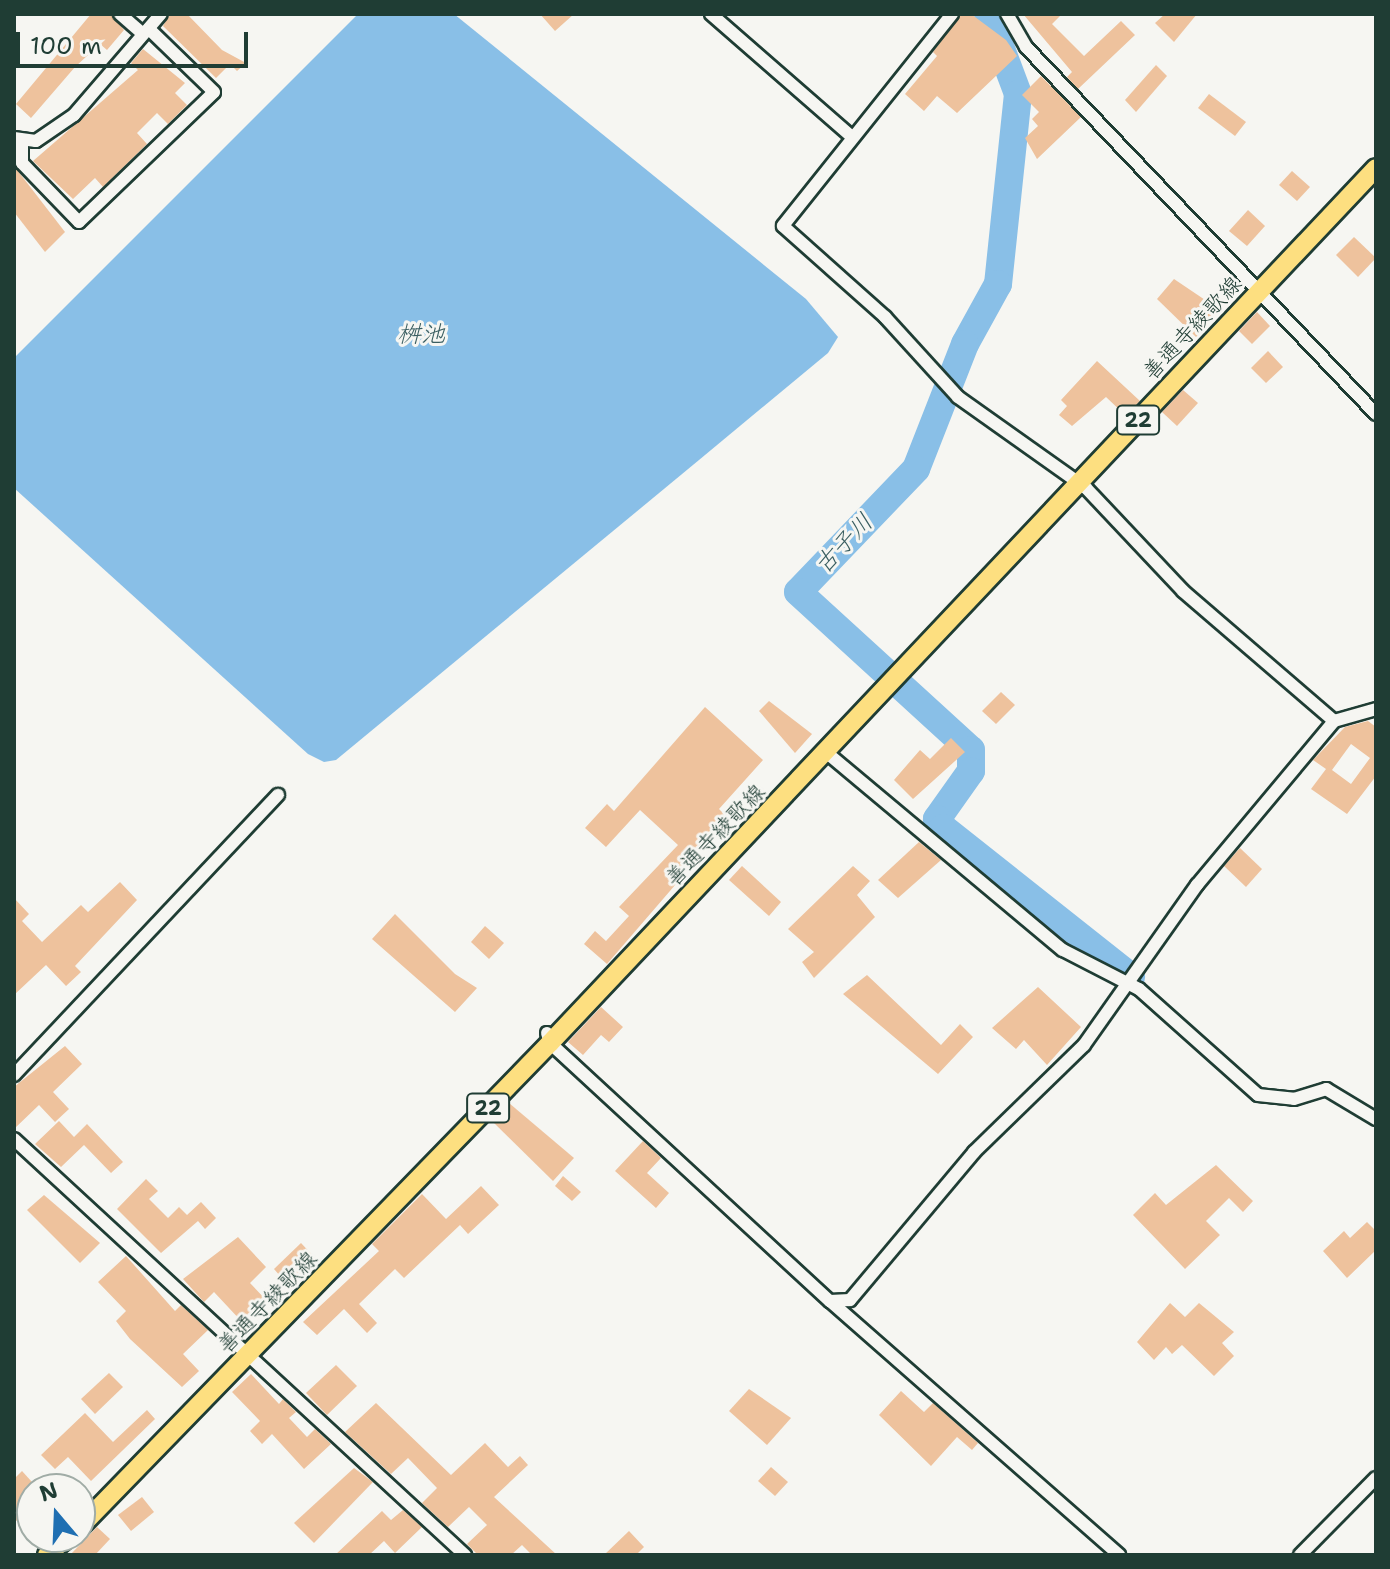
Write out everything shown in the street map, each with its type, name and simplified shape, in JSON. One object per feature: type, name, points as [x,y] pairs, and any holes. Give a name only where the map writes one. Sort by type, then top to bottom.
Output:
[{"type":"main road","name":"善通寺綾歌線","points":[[96,1511],[251,1353],[548,1038],[827,753],[1376,168]]},
{"type":"street","points":[[120,14],[146,32],[214,92],[79,222],[22,163],[18,139],[36,141],[74,115],[146,32],[161,14]]},
{"type":"street","points":[[711,14],[851,136]]},
{"type":"street","points":[[952,14],[851,136],[783,226],[885,317],[958,397],[1079,483],[1183,591],[1334,721]]},
{"type":"street","points":[[1007,14],[1026,47],[1376,414]]},
{"type":"street","points":[[830,1301],[850,1300],[974,1152],[1084,1045],[1133,984],[1197,885],[1334,721],[1376,709]]},
{"type":"street","points":[[827,753],[1063,950],[1133,984],[1258,1095],[1294,1099],[1326,1089],[1376,1119]]},
{"type":"street","points":[[14,1075],[278,795]]},
{"type":"street","points":[[548,1038],[830,1301],[1119,1555]]},
{"type":"street","points":[[14,1139],[251,1353],[465,1555]]},
{"type":"street","points":[[1300,1555],[1376,1478]]},
{"type":"water","name":"桝池","points":[[358,14],[454,14],[806,299],[838,337],[828,353],[699,460],[336,760],[324,762],[308,754],[14,488],[14,358]]},
{"type":"building","points":[[91,14],[111,14],[124,30],[107,50],[100,44],[75,67],[31,118],[16,104]]},
{"type":"building","points":[[170,14],[187,14],[222,50],[246,63],[237,71],[230,64],[216,78],[163,26]]},
{"type":"building","points":[[540,14],[574,14],[555,31]]},
{"type":"building","points":[[961,14],[971,14],[1006,40],[1017,56],[957,113],[937,96],[924,111],[905,94],[937,56],[933,52]]},
{"type":"building","points":[[1023,14],[1062,14],[1052,24],[1084,56],[1121,21],[1135,35],[1078,89],[1067,77],[1072,72]]},
{"type":"building","points":[[1165,14],[1197,14],[1174,42],[1155,23]]},
{"type":"building","points":[[143,49],[185,83],[175,93],[187,105],[168,124],[157,113],[137,133],[147,144],[103,187],[95,178],[73,199],[33,161],[138,70],[131,63]]},
{"type":"building","points":[[1156,65],[1167,76],[1136,112],[1125,100]]},
{"type":"building","points":[[1041,76],[1081,117],[1037,159],[1025,138],[1038,126],[1032,119],[1039,112],[1022,95]]},
{"type":"building","points":[[1209,94],[1246,122],[1235,136],[1198,108]]},
{"type":"building","points":[[14,166],[65,232],[45,252],[14,212]]},
{"type":"building","points":[[1292,171],[1310,187],[1297,201],[1279,185]]},
{"type":"building","points":[[1248,210],[1265,226],[1247,246],[1229,231]]},
{"type":"building","points":[[1354,237],[1376,258],[1358,277],[1336,255]]},
{"type":"building","points":[[1174,279],[1220,310],[1196,337],[1157,299]]},
{"type":"building","points":[[1257,312],[1270,326],[1252,344],[1239,331]]},
{"type":"building","points":[[1268,351],[1283,367],[1266,383],[1251,368]]},
{"type":"building","points":[[1097,361],[1140,401],[1126,416],[1106,397],[1072,426],[1059,415],[1067,406],[1061,400]]},
{"type":"building","points":[[1183,390],[1198,403],[1177,426],[1162,412]]},
{"type":"building","points":[[1001,692],[1015,705],[996,724],[982,711]]},
{"type":"building","points":[[769,701],[812,734],[795,753],[759,711]]},
{"type":"building","points":[[705,707],[763,760],[719,809],[726,816],[676,872],[682,877],[607,964],[584,944],[595,931],[606,941],[629,916],[619,907],[678,845],[640,810],[606,847],[585,828],[607,804],[614,811]]},
{"type":"building","points":[[1368,721],[1376,727],[1376,776],[1347,814],[1311,789],[1326,769],[1313,760],[1345,727]],"holes":[[[1351,744],[1370,758],[1351,784],[1332,770]]]},
{"type":"building","points":[[951,738],[965,752],[913,799],[894,780],[920,750],[930,759]]},
{"type":"building","points":[[919,842],[941,860],[898,898],[878,880]]},
{"type":"building","points":[[1240,848],[1262,869],[1246,887],[1224,866]]},
{"type":"building","points":[[742,866],[781,902],[769,916],[729,880]]},
{"type":"building","points":[[853,866],[870,881],[857,895],[875,917],[814,978],[802,962],[814,952],[788,929]]},
{"type":"building","points":[[120,882],[137,900],[75,966],[81,972],[66,986],[46,965],[14,995],[14,898],[29,914],[22,921],[42,942],[81,905],[88,912]]},
{"type":"building","points":[[395,914],[455,974],[477,988],[455,1012],[372,939]]},
{"type":"building","points":[[485,926],[504,943],[489,959],[471,942]]},
{"type":"building","points":[[867,975],[941,1045],[960,1024],[973,1037],[938,1074],[843,994]]},
{"type":"building","points":[[1038,987],[1081,1027],[1047,1065],[1024,1040],[1016,1049],[992,1028]]},
{"type":"building","points":[[601,1007],[623,1027],[609,1042],[601,1035],[583,1055],[568,1042]]},
{"type":"building","points":[[65,1046],[82,1064],[53,1092],[69,1109],[55,1122],[39,1105],[14,1129],[14,1087]]},
{"type":"building","points":[[509,1103],[574,1158],[553,1181],[492,1121]]},
{"type":"building","points":[[59,1121],[74,1137],[87,1124],[123,1162],[111,1173],[84,1145],[61,1167],[35,1144]]},
{"type":"building","points":[[643,1141],[661,1158],[647,1173],[669,1193],[656,1208],[615,1171]]},
{"type":"building","points":[[1216,1165],[1253,1201],[1243,1212],[1229,1198],[1206,1221],[1220,1235],[1185,1269],[1133,1215],[1155,1193],[1166,1205]]},
{"type":"building","points":[[563,1176],[581,1192],[572,1201],[555,1186]]},
{"type":"building","points":[[146,1179],[158,1191],[149,1199],[168,1218],[179,1207],[187,1215],[201,1202],[216,1218],[205,1229],[198,1221],[161,1253],[117,1209]]},
{"type":"building","points":[[481,1186],[499,1205],[468,1234],[460,1225],[404,1278],[395,1269],[359,1304],[377,1323],[367,1333],[344,1309],[317,1335],[303,1322],[379,1251],[372,1244],[422,1194],[446,1219]]},
{"type":"building","points":[[44,1195],[100,1243],[80,1263],[27,1210]]},
{"type":"building","points":[[1367,1222],[1376,1231],[1376,1250],[1347,1278],[1323,1251],[1344,1231],[1350,1238]]},
{"type":"building","points":[[238,1237],[266,1267],[250,1283],[267,1301],[243,1323],[214,1292],[204,1302],[183,1279]]},
{"type":"building","points":[[301,1243],[317,1260],[289,1286],[274,1269]]},
{"type":"building","points":[[126,1256],[175,1311],[181,1305],[208,1330],[183,1354],[199,1371],[182,1387],[130,1339],[116,1321],[126,1311],[98,1282]]},
{"type":"building","points":[[1170,1303],[1185,1317],[1199,1303],[1234,1332],[1222,1343],[1234,1356],[1214,1376],[1182,1345],[1172,1354],[1166,1347],[1154,1360],[1137,1342]]},
{"type":"building","points":[[336,1365],[357,1386],[327,1415],[306,1393]]},
{"type":"building","points":[[109,1373],[123,1387],[95,1414],[81,1399]]},
{"type":"building","points":[[251,1374],[279,1404],[283,1399],[296,1412],[289,1418],[307,1437],[315,1429],[331,1444],[304,1469],[272,1434],[262,1444],[250,1431],[260,1421],[232,1392]]},
{"type":"building","points":[[749,1389],[791,1418],[767,1445],[729,1411]]},
{"type":"building","points":[[901,1391],[924,1412],[933,1403],[978,1443],[972,1450],[957,1437],[931,1466],[879,1415]]},
{"type":"building","points":[[376,1403],[451,1475],[485,1443],[508,1467],[520,1456],[528,1465],[494,1497],[557,1555],[532,1555],[522,1545],[511,1555],[478,1555],[467,1544],[487,1525],[469,1507],[448,1527],[422,1503],[437,1488],[408,1458],[391,1474],[345,1432]]},
{"type":"building","points":[[147,1410],[155,1419],[96,1476],[96,1473],[83,1473],[68,1457],[55,1469],[41,1455],[85,1413],[113,1442]]},
{"type":"building","points":[[771,1467],[788,1482],[775,1496],[758,1481]]},
{"type":"building","points":[[354,1468],[373,1482],[314,1543],[294,1523]]},
{"type":"building","points":[[16,1477],[14,1523],[14,1479]]},
{"type":"building","points":[[142,1497],[154,1512],[131,1531],[118,1515]]},
{"type":"building","points":[[403,1510],[422,1527],[395,1553],[384,1541],[369,1555],[335,1555],[382,1511],[391,1520]]},
{"type":"building","points":[[96,1528],[110,1539],[95,1555],[70,1555],[96,1553]]},
{"type":"building","points":[[629,1531],[644,1547],[636,1555],[604,1555]]},
{"type":"waterway","name":"古子川","points":[[988,14],[1018,94],[998,284],[965,344],[916,469],[798,592],[971,750],[971,771],[937,819],[943,828],[1131,977]]}]
